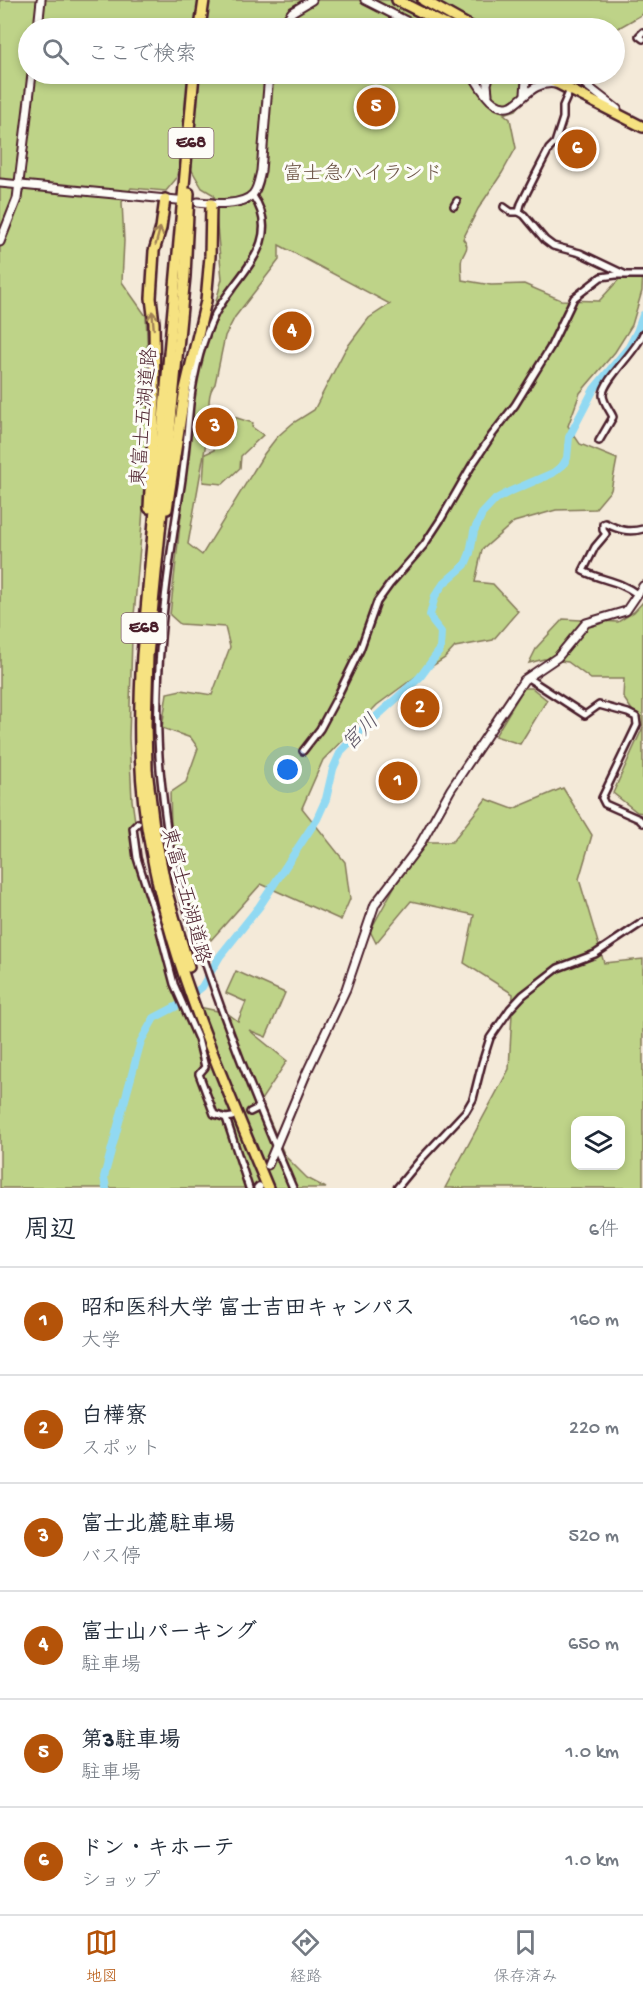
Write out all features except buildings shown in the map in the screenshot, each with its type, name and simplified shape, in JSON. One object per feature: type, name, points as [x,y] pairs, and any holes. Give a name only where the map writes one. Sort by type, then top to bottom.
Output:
[{"type":"highway","points":[[203,18],[205,0]]},
{"type":"highway","points":[[397,0],[432,18]]},
{"type":"highway","points":[[423,0],[456,18]]},
{"type":"highway","points":[[431,0],[457,18]]},
{"type":"highway","name":"E68","points":[[181,275],[189,212],[190,152],[195,84]]},
{"type":"highway","points":[[558,84],[643,125]]},
{"type":"highway","points":[[571,84],[643,125]]},
{"type":"highway","points":[[147,589],[155,399],[154,323],[151,298],[154,251],[165,199]]},
{"type":"highway","name":"E68","points":[[159,540],[164,530],[185,389],[206,301],[211,204]]},
{"type":"highway","name":"東富士五湖道路","points":[[181,275],[148,656],[146,724],[147,770],[154,827],[162,871],[188,974]]},
{"type":"highway","name":"東富士五湖道路","points":[[181,275],[147,589],[139,707],[139,749],[143,796],[150,849],[160,895],[255,1156],[262,1188]]},
{"type":"main road","points":[[39,18],[41,0]]},
{"type":"main road","points":[[288,18],[292,12],[312,0]]},
{"type":"main road","points":[[365,0],[400,18]]},
{"type":"main road","points":[[0,242],[13,212],[19,185],[31,84]]},
{"type":"main road","points":[[198,202],[211,204],[239,201],[253,196],[261,171],[268,84]]},
{"type":"main road","points":[[479,84],[495,104],[506,107],[518,103],[535,86],[556,84],[568,89]]},
{"type":"main road","points":[[487,84],[489,98]]},
{"type":"main road","points":[[525,94],[526,84]]},
{"type":"main road","points":[[585,84],[617,109]]},
{"type":"main road","points":[[0,183],[177,200]]},
{"type":"main road","points":[[268,1165],[307,1072],[346,989],[375,904],[419,846],[451,789],[524,680],[558,657],[586,623],[626,611],[643,586]]},
{"type":"street","points":[[643,32],[639,36],[643,39]]},
{"type":"street","points":[[519,212],[549,149],[555,143],[563,118],[563,106],[568,89]]},
{"type":"street","points":[[253,196],[260,207],[264,224],[260,245],[215,315],[204,340],[191,400],[176,497],[165,594],[159,694],[159,747],[164,822],[183,899],[226,1025],[292,1188]]},
{"type":"street","points":[[504,207],[511,212],[524,215],[553,246],[580,253],[625,275]]},
{"type":"street","points":[[303,751],[320,729],[340,691],[360,650],[376,602],[419,551],[441,519],[472,465],[515,405],[550,348],[574,298],[602,277],[643,276]]},
{"type":"street","points":[[598,441],[613,417],[602,397],[604,390],[635,349],[643,334]]},
{"type":"street","points":[[637,594],[622,584],[602,580],[583,571],[595,546],[606,534],[603,524],[629,532],[643,529]]},
{"type":"street","points":[[528,678],[585,715],[599,705],[628,712],[636,717],[637,725],[602,798],[605,804],[643,823]]},
{"type":"street","points":[[138,824],[133,828],[137,858],[158,923],[174,984],[198,1039],[205,1067],[199,1074],[214,1114],[229,1117],[249,1188]]},
{"type":"street","points":[[398,1188],[421,1159],[466,1111],[473,1100],[486,1047],[510,1009],[541,980],[558,968],[595,954],[643,922]]},
{"type":"street","points":[[250,1112],[260,1107]]},
{"type":"green space","name":"富士急ハイランド","points":[[0,0],[643,0],[643,14],[625,24],[625,18],[18,18],[18,84],[543,84],[531,93],[516,110],[504,114],[510,119],[516,148],[478,209],[463,239],[467,246],[461,260],[462,280],[491,285],[524,284],[561,300],[599,301],[624,274],[643,273],[642,291],[632,325],[615,352],[580,393],[568,426],[580,444],[617,459],[611,490],[595,509],[556,510],[514,522],[482,550],[475,582],[493,584],[518,611],[493,640],[455,647],[445,658],[377,705],[323,760],[302,808],[345,862],[350,899],[341,920],[261,884],[211,940],[187,896],[171,826],[170,793],[186,782],[198,748],[191,738],[162,728],[167,693],[181,690],[212,695],[230,647],[225,627],[180,624],[170,615],[197,372],[222,279],[214,195],[202,188],[190,167],[180,163],[176,179],[166,191],[131,188],[122,202],[124,241],[122,282],[146,316],[150,399],[132,639],[129,738],[132,800],[145,892],[170,976],[185,1004],[227,1013],[238,1021],[246,1002],[226,993],[236,971],[285,993],[266,1037],[249,1030],[287,1061],[261,1100],[285,1156],[307,1178],[326,1188],[0,1188]],"holes":[[[279,245],[390,304],[369,318],[345,350],[314,410],[293,423],[277,437],[264,454],[202,555],[188,544],[210,420],[210,396],[215,384],[225,336],[235,317],[279,260]]]},
{"type":"green space","points":[[221,413],[253,423],[252,427],[263,435],[241,456],[240,468],[223,484],[203,482],[205,454],[214,450]]},
{"type":"green space","points":[[643,602],[643,726],[623,697],[624,679],[591,679],[568,662],[544,659],[529,663],[537,647],[563,619],[618,622],[634,612]]},
{"type":"green space","points":[[524,688],[532,688],[547,700],[520,744],[495,736]]},
{"type":"green space","points":[[643,727],[643,813],[637,812],[613,793]]},
{"type":"green space","points":[[563,788],[592,835],[579,879],[604,963],[643,959],[643,1188],[445,1188],[509,1069],[513,994],[464,963],[474,915],[411,901],[376,943],[370,931],[397,882],[427,842],[452,842],[486,799],[513,809]]},
{"type":"waterway","name":"宮川","points":[[106,1188],[104,1177],[141,1041],[154,1018],[181,1004],[202,987],[220,956],[259,907],[317,819],[326,799],[333,769],[341,751],[420,677],[440,650],[441,632],[430,615],[435,596],[444,583],[465,565],[474,531],[482,514],[496,499],[553,473],[563,465],[567,458],[569,437],[594,389],[629,347],[643,315]]},
{"type":"tunnel","points":[[138,823],[162,822]]},
{"type":"place","name":"第3駐車場","points":[[376,107]]},
{"type":"place","name":"ドン・キホーテ","points":[[577,149]]},
{"type":"place","name":"富士山パーキング","points":[[292,331]]},
{"type":"place","name":"富士北麓駐車場","points":[[215,427]]},
{"type":"place","name":"白樺寮","points":[[420,708]]},
{"type":"place","name":"昭和医科大学 富士吉田キャンパス","points":[[398,781]]}]
